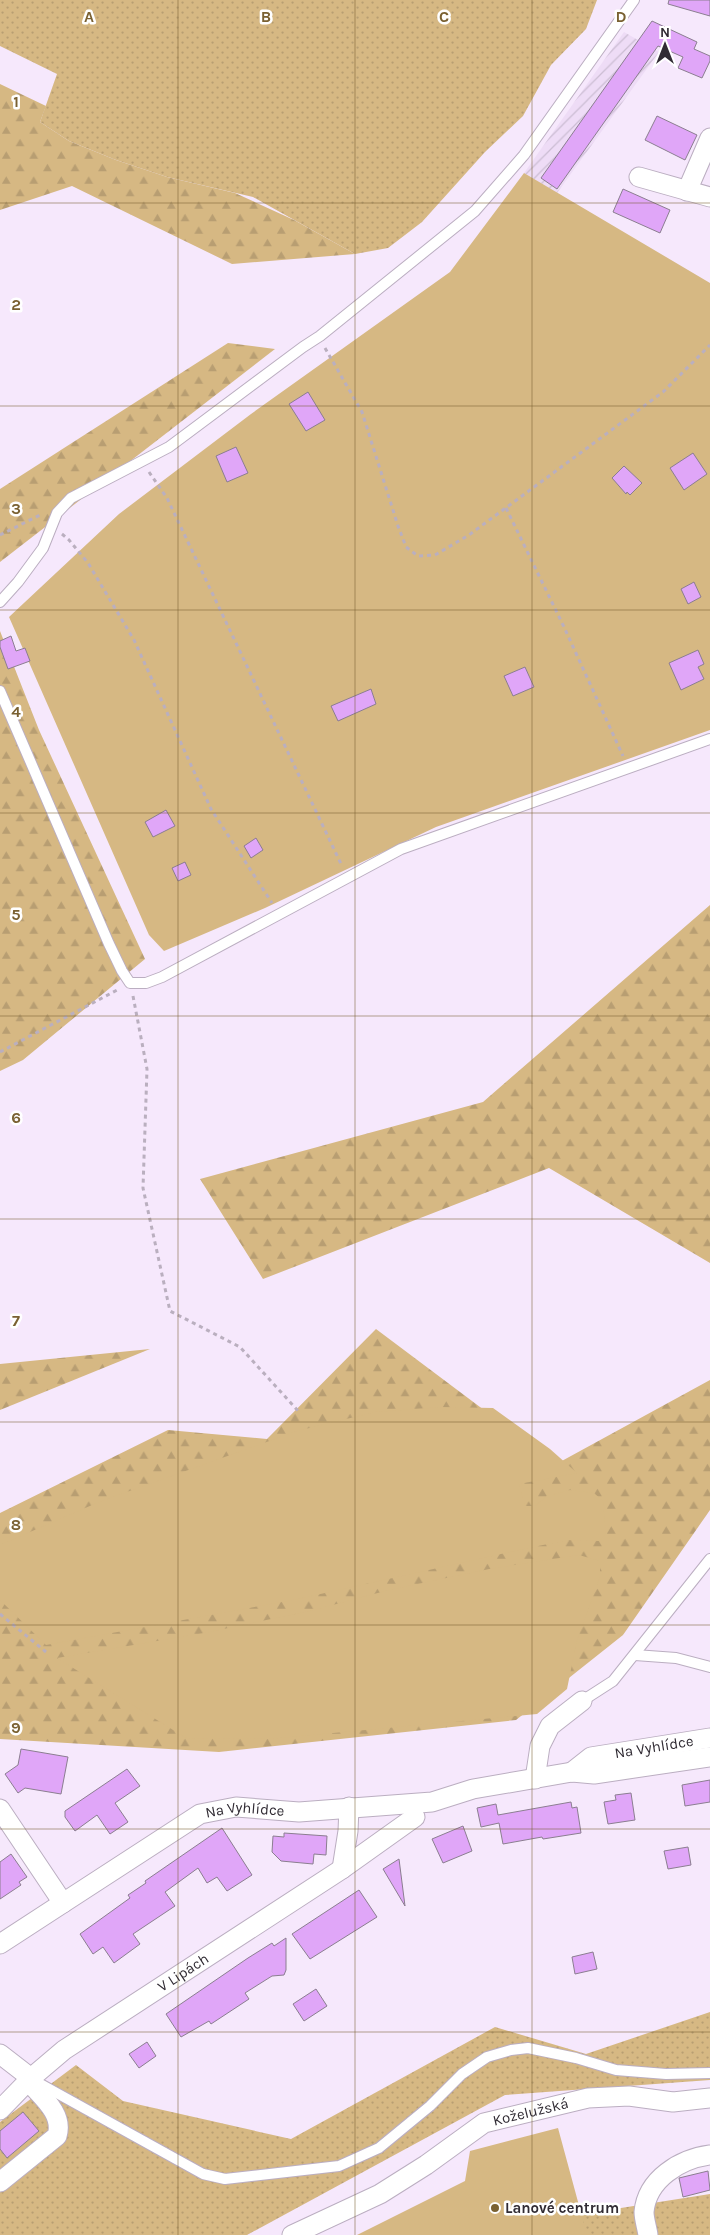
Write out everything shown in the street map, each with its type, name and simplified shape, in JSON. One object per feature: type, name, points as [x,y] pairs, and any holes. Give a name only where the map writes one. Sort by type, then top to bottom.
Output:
[{"type":"street","points":[[687,191],[710,138]]},
{"type":"street","points":[[639,177],[710,197]]},
{"type":"street","points":[[535,1779],[540,1746],[550,1726],[582,1701]]},
{"type":"street","name":"Na Vyhlídce","points":[[572,1772],[591,1756],[710,1738]]},
{"type":"street","name":"Na Vyhlídce","points":[[0,1944],[200,1814],[236,1807],[299,1812],[432,1802],[473,1789],[572,1772],[594,1774],[710,1757]]},
{"type":"street","points":[[342,1869],[348,1831],[349,1807]]},
{"type":"street","points":[[0,1810],[63,1903]]},
{"type":"street","name":"V Lipách","points":[[0,2110],[64,2050],[342,1869],[415,1817]]},
{"type":"street","points":[[0,2054],[30,2080],[56,2115],[59,2127],[57,2136],[0,2182]]},
{"type":"street","name":"Koželužská","points":[[292,2235],[380,2194],[426,2165],[484,2123],[588,2098],[629,2096],[673,2102],[710,2098]]},
{"type":"street","points":[[648,2235],[644,2212],[656,2182],[685,2162],[710,2155]]},
{"type":"lane","points":[[0,602],[18,582],[43,548],[57,513],[72,498],[170,447],[320,336],[475,211],[524,155],[634,0]]},
{"type":"lane","points":[[0,691],[109,944],[130,983],[146,983],[162,977],[401,849],[710,740]]},
{"type":"lane","points":[[582,1701],[613,1681],[710,1559]]},
{"type":"lane","points":[[635,1655],[676,1658],[710,1667]]},
{"type":"lane","points":[[30,2080],[203,2174],[225,2179],[338,2166],[379,2148],[430,2106],[462,2074],[487,2057],[511,2050],[528,2048],[576,2058],[616,2070],[666,2074],[710,2073]]},
{"type":"path","points":[[320,336],[362,412],[406,547],[418,556],[435,555],[469,535],[664,392],[710,345]]},
{"type":"path","points":[[142,461],[167,498],[348,878]]},
{"type":"path","points":[[0,535],[51,509],[66,504]]},
{"type":"path","points":[[506,508],[568,636],[628,768]]},
{"type":"path","points":[[51,527],[70,540],[88,563],[134,640],[211,809],[280,914]]},
{"type":"path","points":[[0,1052],[130,983],[148,1068],[143,1188],[170,1311],[240,1347],[300,1412]]},
{"type":"path","points":[[0,1614],[46,1652]]},
{"type":"shaded area","points":[[624,32],[659,52],[557,193],[524,173]]},
{"type":"green space","points":[[0,0],[597,0],[586,29],[551,65],[523,116],[485,152],[422,222],[388,248],[355,254],[253,197],[167,177],[116,160],[69,141],[40,122],[57,74],[0,46]]},
{"type":"green space","points":[[0,84],[46,106],[40,122],[69,141],[116,160],[167,177],[235,193],[294,220],[355,254],[232,264],[72,186],[0,210]]},
{"type":"green space","points":[[524,173],[710,283],[710,730],[436,827],[265,908],[164,951],[149,935],[9,617],[119,514],[251,414],[450,272]]},
{"type":"green space","points":[[228,343],[275,349],[0,562],[0,489]]},
{"type":"green space","points":[[0,631],[39,730],[145,959],[23,1060],[0,1071]]},
{"type":"green space","points":[[710,905],[710,1263],[549,1168],[263,1279],[200,1179],[483,1102]]},
{"type":"green space","points":[[376,1329],[492,1416],[527,1480],[710,1380],[710,1510],[623,1635],[516,1720],[219,1752],[0,1739],[0,1513],[168,1430],[267,1439]]},
{"type":"green space","points":[[150,1349],[0,1410],[0,1364]]},
{"type":"green space","points":[[442,1407],[493,1408],[550,1449],[577,1473],[519,1484],[525,1506],[535,1506],[547,1496],[570,1490],[594,1493],[603,1501],[606,1534],[599,1541],[568,1540],[298,1599],[46,1645],[0,1600],[0,1545],[99,1502],[297,1431],[375,1412]]},
{"type":"green space","points":[[579,1555],[600,1561],[600,1577],[577,1640],[567,1689],[537,1714],[269,1739],[186,1738],[57,1658],[204,1633],[310,1611],[389,1590],[489,1569]]},
{"type":"green space","points":[[710,2012],[710,2080],[505,2095],[247,2235],[0,2235],[0,2122],[76,2065],[123,2101],[291,2139],[495,2027],[586,2054]]},
{"type":"green space","name":"Lanové centrum","points":[[558,2128],[587,2235],[357,2235],[465,2181],[470,2151]]},
{"type":"green space","points":[[710,2194],[710,2235],[522,2235],[570,2216]]},
{"type":"building","points":[[669,0],[710,0],[710,16],[668,4]]},
{"type":"building","points":[[652,21],[697,42],[694,49],[710,56],[710,61],[702,78],[678,68],[683,57],[658,46],[557,189],[541,178]]},
{"type":"building","points":[[657,116],[697,135],[685,160],[645,140]]},
{"type":"building","points":[[623,189],[670,210],[660,233],[613,212]]},
{"type":"building","points":[[308,392],[325,420],[306,431],[289,404]]},
{"type":"building","points":[[236,447],[248,473],[227,482],[216,456]]},
{"type":"building","points":[[693,453],[707,474],[684,490],[670,468]]},
{"type":"building","points":[[624,466],[642,483],[630,495],[627,492],[626,494],[612,478]]},
{"type":"building","points":[[694,582],[701,597],[688,604],[681,589]]},
{"type":"building","points":[[11,636],[16,651],[25,648],[30,661],[8,669],[0,647],[0,641]]},
{"type":"building","points":[[698,650],[704,664],[698,667],[704,679],[681,690],[669,663]]},
{"type":"building","points":[[525,667],[534,687],[513,696],[504,676]]},
{"type":"building","points":[[371,689],[376,704],[338,721],[331,706]]},
{"type":"building","points":[[166,810],[175,826],[153,837],[145,822]]},
{"type":"building","points":[[256,838],[263,850],[251,858],[244,846]]},
{"type":"building","points":[[185,862],[191,875],[178,881],[172,868]]},
{"type":"building","points":[[21,1749],[68,1757],[61,1794],[25,1788],[18,1793],[5,1774],[18,1765]]},
{"type":"building","points":[[127,1769],[140,1786],[115,1803],[128,1822],[110,1834],[97,1815],[75,1831],[65,1817],[65,1811]]},
{"type":"building","points":[[710,1780],[710,1802],[685,1806],[682,1785]]},
{"type":"building","points":[[631,1793],[635,1820],[608,1824],[604,1802],[616,1800],[615,1795]]},
{"type":"building","points":[[571,1802],[572,1808],[577,1807],[581,1833],[503,1844],[499,1823],[481,1827],[477,1808],[496,1804],[498,1815]]},
{"type":"building","points":[[463,1826],[472,1851],[443,1863],[432,1839]]},
{"type":"building","points":[[222,1828],[252,1875],[227,1891],[217,1877],[207,1883],[198,1868],[165,1892],[175,1906],[133,1934],[140,1944],[114,1963],[103,1947],[93,1954],[80,1934],[130,1898],[128,1895],[146,1883],[145,1881]]},
{"type":"building","points":[[284,1833],[327,1836],[326,1855],[314,1854],[313,1864],[281,1861],[272,1852],[273,1836],[284,1837]]},
{"type":"building","points":[[688,1847],[691,1865],[668,1869],[664,1851]]},
{"type":"building","points":[[11,1854],[27,1877],[19,1882],[21,1885],[0,1899],[0,1862]]},
{"type":"building","points":[[399,1859],[405,1906],[383,1869]]},
{"type":"building","points":[[359,1890],[377,1917],[310,1959],[292,1934]]},
{"type":"building","points":[[286,1938],[286,1970],[284,1975],[272,1976],[245,1993],[249,1999],[211,2024],[209,2021],[181,2037],[166,2014],[248,1958],[272,1943],[274,1946]]},
{"type":"building","points":[[593,1952],[597,1969],[575,1974],[572,1957]]},
{"type":"building","points":[[316,1989],[327,2006],[304,2021],[293,2004]]},
{"type":"building","points":[[147,2042],[156,2056],[139,2068],[129,2054]]},
{"type":"building","points":[[23,2112],[39,2131],[7,2158],[0,2149],[0,2131]]},
{"type":"building","points":[[708,2171],[710,2190],[683,2197],[679,2178]]},
{"type":"place","name":"Lanové centrum","points":[[495,2208]]}]
